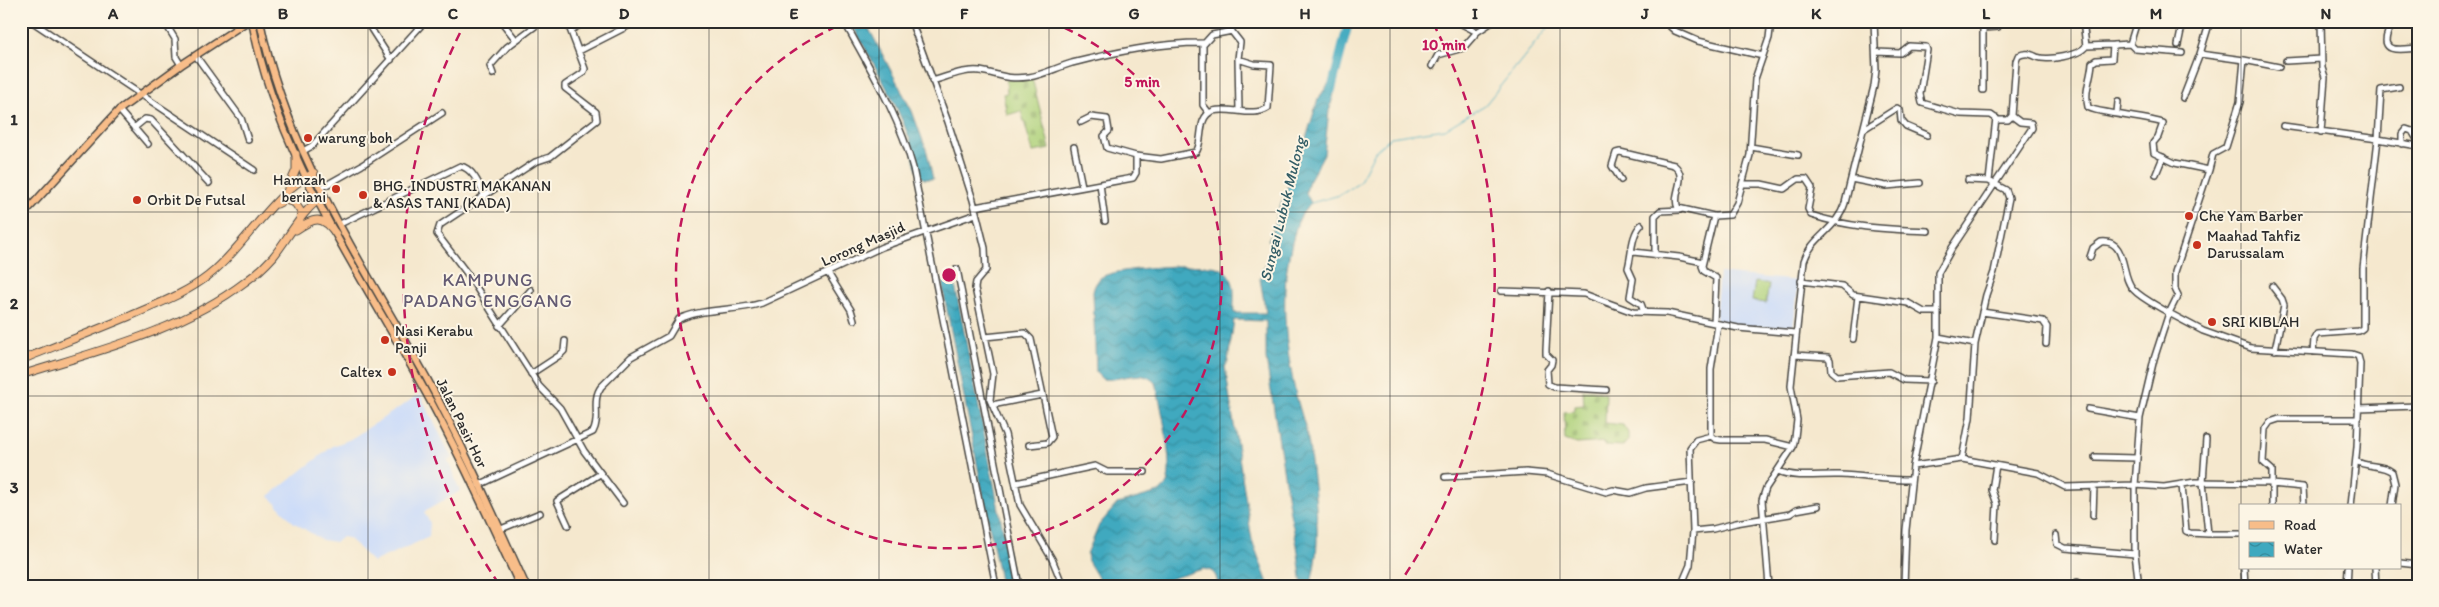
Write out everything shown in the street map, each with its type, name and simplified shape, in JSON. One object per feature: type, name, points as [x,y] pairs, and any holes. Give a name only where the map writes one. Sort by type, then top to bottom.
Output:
[{"type":"highway","points":[[21,360],[166,301],[188,289],[225,261],[277,203],[294,178],[300,152]]},
{"type":"highway","points":[[277,203],[310,175]]},
{"type":"highway","points":[[21,375],[135,338],[196,313],[226,296],[259,271],[272,258],[321,198]]},
{"type":"highway","points":[[277,203],[285,200],[295,203],[301,212],[299,223]]},
{"type":"highway","points":[[290,235],[309,222],[319,220],[329,223],[336,234]]},
{"type":"main road","points":[[21,217],[119,110],[140,93],[250,21],[265,81],[321,198]]},
{"type":"main road","points":[[260,21],[276,83],[300,152]]},
{"type":"main road","points":[[310,175],[321,188],[321,198]]},
{"type":"main road","name":"Jalan Pasir Hor","points":[[321,198],[340,224],[427,380],[501,529],[526,586]]},
{"type":"main road","name":"Jalan Pasir Hor","points":[[321,198],[336,234],[435,409],[520,586]]},
{"type":"street","points":[[32,21],[254,170]]},
{"type":"street","points":[[164,21],[175,38],[176,57],[181,66]]},
{"type":"street","points":[[366,21],[391,60]]},
{"type":"street","points":[[300,152],[312,146],[425,21]]},
{"type":"street","points":[[501,21],[516,40]]},
{"type":"street","points":[[493,74],[490,68],[491,63],[516,40],[542,21]]},
{"type":"street","points":[[567,21],[584,63],[585,71],[565,85],[565,88],[596,112],[597,120],[550,157],[535,162],[440,225],[437,234],[469,276],[499,326],[544,394],[560,408],[578,441],[600,474],[623,503]]},
{"type":"street","points":[[571,30],[587,21]]},
{"type":"street","points":[[579,50],[628,26],[630,21]]},
{"type":"street","points":[[844,21],[879,84],[906,143],[996,586]]},
{"type":"street","points":[[910,21],[975,206],[987,263],[986,270],[975,284],[993,379],[989,392],[992,405],[1003,428],[1021,509],[1052,559],[1063,586]]},
{"type":"street","points":[[1229,21],[1232,31],[1240,42],[1238,59],[1239,111]]},
{"type":"street","points":[[1456,21],[1476,32]]},
{"type":"street","points":[[1432,66],[1438,54],[1463,48],[1476,32],[1494,21]]},
{"type":"street","points":[[1529,21],[1539,21]]},
{"type":"street","points":[[1664,21],[1675,30],[1698,41],[1763,56]]},
{"type":"street","points":[[1655,254],[1655,216],[1660,211],[1681,210],[1726,217],[1733,213],[1751,147],[1755,79],[1763,56],[1771,21]]},
{"type":"street","points":[[1769,586],[1763,518],[1764,493],[1793,447],[1797,420],[1791,386],[1801,281],[1806,255],[1842,213],[1874,86],[1876,52],[1874,21]]},
{"type":"street","points":[[1983,21],[1983,90]]},
{"type":"street","points":[[1983,28],[1998,27],[2000,21]]},
{"type":"street","points":[[2083,21],[2086,46]]},
{"type":"street","points":[[2130,44],[2137,21]]},
{"type":"street","points":[[2178,45],[2183,21]]},
{"type":"street","points":[[2183,98],[2210,21]]},
{"type":"street","points":[[2321,21],[2321,59],[2325,78],[2321,132]]},
{"type":"street","points":[[2394,21],[2388,33],[2387,44],[2389,48],[2394,50],[2418,48]]},
{"type":"street","points":[[932,81],[960,72],[978,71],[1007,78],[1031,76],[1073,63],[1146,46],[1168,43],[1203,43],[1212,35],[1232,31]]},
{"type":"street","points":[[1203,43],[1203,105],[1209,113]]},
{"type":"street","points":[[1876,52],[1900,53],[1909,46],[1926,47],[1920,94],[1922,103],[1960,114],[1991,115],[2008,120],[2012,116],[2018,56],[2028,53],[2038,58],[2070,55],[2077,54],[2086,46],[2130,44],[2134,48],[2182,53]]},
{"type":"street","points":[[2113,45],[2112,59],[2096,60],[2092,63],[2091,77],[2086,84],[2087,104],[2090,110],[2117,112],[2163,123],[2152,147],[2154,153],[2175,162],[2209,170]]},
{"type":"street","points":[[2200,54],[2279,67]]},
{"type":"street","points":[[196,56],[241,118],[248,140]]},
{"type":"street","points":[[1081,122],[1091,117],[1107,119],[1109,131],[1104,136],[1107,148],[1136,156],[1161,159],[1196,152],[1199,147],[1200,126],[1209,113],[1217,110],[1265,110],[1268,108],[1271,65],[1254,64],[1238,59]]},
{"type":"street","points":[[2286,61],[2321,59]]},
{"type":"street","points":[[2140,586],[2135,554],[2135,485],[2140,418],[2154,359],[2169,313],[2178,295],[2174,279],[2176,266],[2193,221],[2213,154],[2224,149],[2229,139],[2232,122],[2240,102],[2244,60]]},
{"type":"street","points":[[2313,352],[2314,340],[2317,334],[2359,331],[2363,328],[2364,268],[2382,90],[2399,87]]},
{"type":"street","points":[[2117,112],[2118,102]]},
{"type":"street","points":[[1863,129],[1897,108],[1900,110],[1901,120],[1906,126],[1927,135]]},
{"type":"street","points":[[119,110],[148,144]]},
{"type":"street","points":[[321,188],[362,165],[442,112]]},
{"type":"street","points":[[1904,586],[1906,530],[1911,480],[1938,336],[1937,279],[1940,267],[1992,182],[2032,128],[2030,123],[2020,122],[2012,116]]},
{"type":"street","points":[[134,128],[148,118],[209,183]]},
{"type":"street","points":[[1992,182],[1996,118]]},
{"type":"street","points":[[2283,126],[2418,146]]},
{"type":"street","points":[[2402,144],[2402,134],[2406,129],[2412,131],[2418,141]]},
{"type":"street","points":[[1074,146],[1082,186]]},
{"type":"street","points":[[1751,147],[1798,155]]},
{"type":"street","points":[[1621,180],[1613,171],[1612,166],[1616,153],[1620,152],[1674,165],[1680,172],[1680,184],[1676,201],[1678,208],[1681,210]]},
{"type":"street","points":[[975,206],[1135,177],[1136,156]]},
{"type":"street","points":[[2156,174],[2163,157]]},
{"type":"street","points":[[340,224],[460,166],[464,166],[473,175],[485,196]]},
{"type":"street","points":[[1742,184],[1761,184],[1784,189],[1798,179],[1806,179],[1812,188],[1809,213],[1811,215],[1835,223],[1860,227],[1928,231]]},
{"type":"street","points":[[1851,179],[1886,186],[1920,183]]},
{"type":"street","points":[[1962,459],[1970,418],[1975,344],[1994,272],[2009,198],[2006,190],[1992,182],[1968,180]]},
{"type":"street","points":[[1100,184],[1105,221]]},
{"type":"street","name":"Lorong Masjid","points":[[578,441],[595,429],[597,392],[601,386],[631,357],[670,336],[679,319],[707,311],[748,307],[762,303],[866,254],[976,214]]},
{"type":"street","points":[[1714,216],[1702,262],[1704,271],[1716,278],[1716,324],[1711,370],[1711,436],[1715,440],[1765,440],[1793,447]]},
{"type":"street","points":[[1641,225],[1634,235],[1633,252],[1628,268],[1633,279],[1630,297],[1641,304],[1644,312]]},
{"type":"street","points":[[2090,257],[2093,248],[2101,242],[2109,242],[2116,246],[2124,262],[2126,281],[2134,291],[2203,331],[2241,345],[2275,350],[2352,354],[2358,356],[2360,362],[2356,461],[2350,504]]},
{"type":"street","points":[[1633,252],[1702,262]]},
{"type":"street","points":[[957,269],[1019,586]]},
{"type":"street","points":[[828,273],[851,310],[854,320]]},
{"type":"street","points":[[1801,281],[1842,286],[1858,296],[1908,303],[1924,312],[1938,312]]},
{"type":"street","points":[[2272,286],[2282,299],[2284,305],[2275,350]]},
{"type":"street","points":[[499,326],[531,290]]},
{"type":"street","points":[[1501,291],[1584,294],[1633,312],[1666,312],[1716,324],[1796,333]]},
{"type":"street","points":[[1548,292],[1546,349],[1552,360],[1552,365],[1547,370],[1548,384],[1554,387],[1606,390]]},
{"type":"street","points":[[1853,339],[1858,296]]},
{"type":"street","points":[[1982,312],[2043,321],[2047,327],[2046,344]]},
{"type":"street","points":[[985,337],[1025,333],[1030,336],[1051,440],[1047,443],[1029,444]]},
{"type":"street","points":[[1938,336],[1975,344]]},
{"type":"street","points":[[531,374],[560,355],[566,346],[565,341]]},
{"type":"street","points":[[1794,355],[1828,358],[1831,371],[1837,376],[1888,372],[1904,380],[1931,381]]},
{"type":"street","points":[[992,405],[1042,395]]},
{"type":"street","points":[[2358,408],[2418,406]]},
{"type":"street","points":[[2088,409],[2140,418]]},
{"type":"street","points":[[2272,504],[2272,470],[2263,462],[2265,429],[2270,422],[2279,419],[2358,419]]},
{"type":"street","points":[[1681,586],[1690,565],[1693,531],[1690,448],[1692,443],[1711,436]]},
{"type":"street","points":[[2206,439],[2203,482],[2208,534]]},
{"type":"street","points":[[479,485],[578,441]]},
{"type":"street","points":[[2096,457],[2137,458]]},
{"type":"street","points":[[1913,466],[1962,459],[2045,475],[2065,487],[2135,485],[2164,487],[2203,482],[2272,483],[2303,487],[2304,504]]},
{"type":"street","points":[[2356,461],[2364,466],[2386,468],[2392,472],[2395,484],[2392,504]]},
{"type":"street","points":[[1016,483],[1095,466],[1107,472],[1145,472]]},
{"type":"street","points":[[1995,540],[1996,504],[1992,490],[1996,466]]},
{"type":"street","points":[[1778,471],[1790,474],[1911,480]]},
{"type":"street","points":[[1445,477],[1526,472],[1547,474],[1606,492],[1613,490],[1630,492],[1692,482]]},
{"type":"street","points":[[568,525],[557,501],[600,474]]},
{"type":"street","points":[[2182,484],[2186,531],[2190,533],[2239,534]]},
{"type":"street","points":[[2093,515],[2094,486]]},
{"type":"street","points":[[1693,531],[1713,530],[1763,518],[1790,514],[1796,510],[1818,506]]},
{"type":"street","points":[[501,529],[540,513]]},
{"type":"street","points":[[2056,535],[2057,544],[2065,548],[2135,554]]},
{"type":"street","points":[[2402,563],[2418,565]]},
{"type":"street","points":[[2244,570],[2245,586]]},
{"type":"street","points":[[2347,586],[2348,570]]},
{"type":"street","points":[[2375,570],[2376,586]]},
{"type":"street","points":[[2069,586],[2078,582],[2086,586]]},
{"type":"shaded area","points":[[1719,273],[1799,281],[1793,329],[1717,322],[1715,318]]},
{"type":"shaded area","points":[[420,394],[452,458],[448,460],[460,491],[424,512],[430,523],[429,537],[373,562],[348,538],[342,537],[336,542],[322,540],[293,522],[269,496],[333,446],[351,439]]},
{"type":"green space","points":[[1032,78],[1050,149],[1033,152],[1021,111],[1007,115],[1003,94],[1007,93],[1006,80]]},
{"type":"green space","points":[[1755,282],[1769,284],[1766,303],[1752,301]]},
{"type":"green space","points":[[1583,390],[1592,390],[1606,394],[1605,423],[1623,425],[1628,433],[1628,440],[1623,446],[1605,445],[1604,442],[1577,444],[1565,440],[1564,412],[1574,411],[1574,406],[1584,405]]},
{"type":"water","points":[[850,21],[865,21],[912,111],[927,152],[933,179],[924,179],[918,172],[910,140],[897,110]]},
{"type":"water","points":[[1334,80],[1336,86],[1329,111],[1324,154],[1308,183],[1306,193],[1311,203],[1300,218],[1294,234],[1288,264],[1285,299],[1288,352],[1308,438],[1316,501],[1316,560],[1311,586],[1302,586],[1266,359],[1266,321],[1234,320],[1228,361],[1225,367],[1252,540],[1269,586],[1218,586],[1214,574],[1203,569],[1147,586],[1103,586],[1088,561],[1087,554],[1099,525],[1117,504],[1159,492],[1167,483],[1169,463],[1163,418],[1155,383],[1150,378],[1144,376],[1102,379],[1096,373],[1093,292],[1095,285],[1100,278],[1108,274],[1138,269],[1176,266],[1217,267],[1228,275],[1233,284],[1234,313],[1266,313],[1260,279],[1263,269],[1272,256],[1273,249],[1268,239],[1272,234],[1276,216],[1304,145],[1318,99],[1329,83]]},
{"type":"water","points":[[948,275],[954,280],[1014,586],[1001,586],[943,290],[944,277]]},
{"type":"waterway","name":"Sungai Lubuk Mulong","points":[[1331,91],[1349,21]]},
{"type":"waterway","points":[[1311,203],[1340,195],[1359,183],[1375,151],[1391,137],[1445,129],[1485,105],[1553,21]]},
{"type":"waterway","points":[[2379,570],[2379,586]]},
{"type":"place","name":"warung boh","points":[[308,138]]},
{"type":"place","name":"Hamzah beriani","points":[[336,189]]},
{"type":"place","name":"BHG. INDUSTRI MAKANAN & ASAS TANI (KADA)","points":[[363,195]]},
{"type":"place","name":"Orbit De Futsal","points":[[137,200]]},
{"type":"place","name":"Che Yam Barber","points":[[2189,216]]},
{"type":"place","name":"Maahad Tahfiz Darussalam","points":[[2197,245]]},
{"type":"place","name":"SRI KIBLAH","points":[[2212,322]]},
{"type":"place","name":"Nasi Kerabu Panji","points":[[385,340]]},
{"type":"place","name":"Caltex","points":[[392,372]]},
{"type":"district","name":"KAMPUNG PADANG ENGGANG","points":[[488,290]]}]
